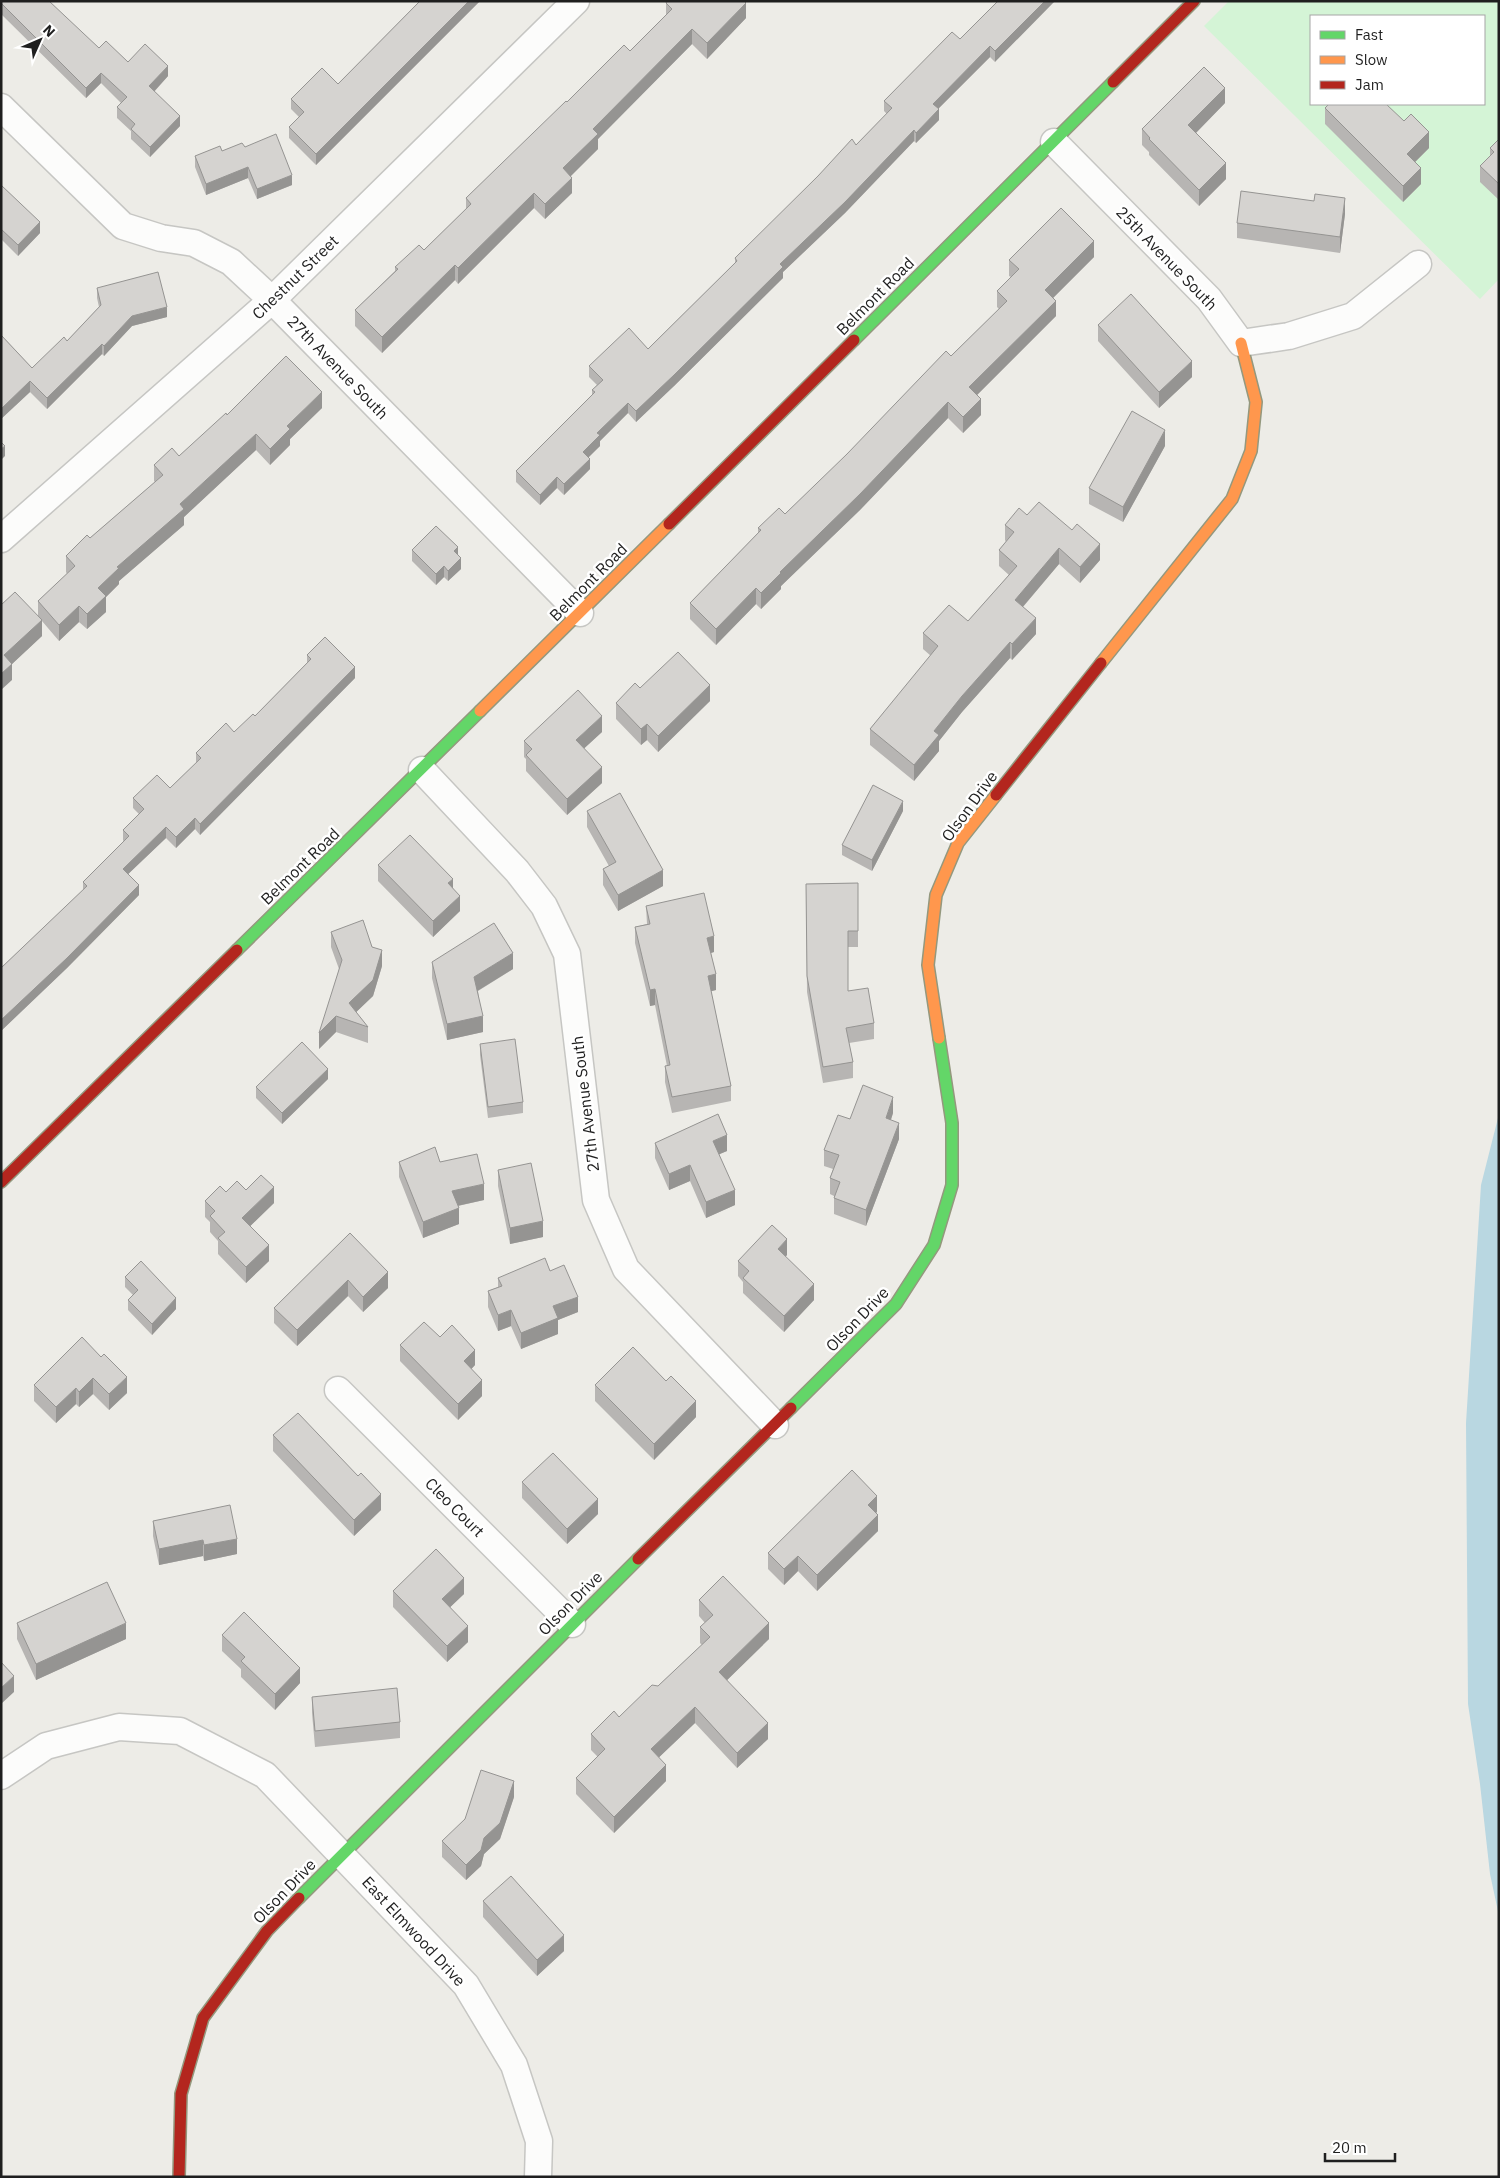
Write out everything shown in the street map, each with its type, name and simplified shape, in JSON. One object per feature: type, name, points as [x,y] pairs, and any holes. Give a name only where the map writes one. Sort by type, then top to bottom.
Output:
[{"type":"street","name":"Chestnut Street","points":[[1,539],[272,300],[576,1]]},
{"type":"street","name":"Belmont Road","points":[[1,1182],[422,770],[1194,1]]},
{"type":"street","name":"27th Avenue South","points":[[1,107],[123,226],[161,238],[194,243],[231,262],[272,300],[580,613]]},
{"type":"street","name":"25th Avenue South","points":[[1054,142],[1209,299],[1241,343]]},
{"type":"street","points":[[1241,343],[1289,336],[1353,316],[1418,264]]},
{"type":"street","name":"Olson Drive","points":[[179,2177],[181,2094],[203,2018],[267,1931],[572,1624],[896,1304],[934,1246],[952,1185],[952,1123],[928,965],[936,895],[958,842],[1232,499],[1251,451],[1256,402],[1241,343]]},
{"type":"street","name":"27th Avenue South","points":[[422,770],[517,871],[544,906],[567,954],[596,1200],[626,1269],[774,1425]]},
{"type":"street","name":"Cleo Court","points":[[338,1390],[572,1624]]},
{"type":"street","name":"East Elmwood Drive","points":[[1,1776],[46,1746],[119,1727],[180,1731],[265,1775],[466,1985],[514,2065],[539,2141],[538,2177]]},
{"type":"green space","points":[[1229,1],[1499,1],[1499,279],[1480,299],[1204,26]]},
{"type":"water","points":[[1499,1114],[1499,1916],[1490,1874],[1480,1784],[1468,1704],[1466,1423],[1481,1185]]},
{"type":"building","points":[[1,1],[49,1],[99,48],[106,41],[128,62],[145,44],[168,66],[149,86],[180,116],[150,147],[131,129],[135,124],[117,107],[127,97],[101,73],[86,88]]},
{"type":"building","points":[[420,1],[469,1],[316,154],[289,127],[304,112],[291,99],[322,68],[338,84]]},
{"type":"building","points":[[667,1],[744,1],[746,3],[707,43],[692,29],[593,129],[598,134],[563,168],[572,178],[545,204],[534,193],[458,268],[455,265],[382,337],[355,310],[398,269],[395,267],[419,245],[424,250],[471,204],[466,198],[624,45],[630,51],[672,9],[666,3]]},
{"type":"building","points":[[998,1],[1045,1],[995,51],[990,46],[933,104],[939,109],[916,133],[914,130],[845,202],[780,264],[783,267],[674,375],[636,411],[628,403],[597,433],[600,435],[583,452],[590,459],[564,484],[557,477],[540,495],[516,471],[595,392],[592,390],[603,380],[589,366],[629,328],[648,349],[737,261],[735,258],[818,176],[852,139],[856,145],[892,108],[884,101],[952,32],[960,39]]},
{"type":"building","points":[[1204,67],[1225,88],[1188,125],[1226,163],[1199,190],[1149,139],[1142,129]]},
{"type":"building","points":[[1328,105],[1387,105],[1404,121],[1411,114],[1429,132],[1407,154],[1421,168],[1403,186],[1325,108]]},
{"type":"building","points":[[276,134],[292,175],[257,189],[248,167],[206,184],[195,156],[220,146],[222,151],[242,143],[245,147]]},
{"type":"building","points":[[1499,139],[1499,184],[1480,166],[1494,152],[1490,148]]},
{"type":"building","points":[[1,185],[40,222],[18,245],[1,229]]},
{"type":"building","points":[[1241,191],[1314,201],[1315,194],[1345,198],[1340,237],[1237,223]]},
{"type":"building","points":[[1061,208],[1094,241],[1045,290],[1056,301],[969,387],[981,399],[963,417],[948,402],[761,593],[756,588],[716,629],[690,603],[761,530],[758,528],[779,508],[785,514],[847,454],[946,351],[951,356],[1007,301],[997,291],[1019,269],[1009,260]]},
{"type":"building","points":[[158,272],[167,307],[132,316],[104,346],[102,344],[47,398],[30,381],[1,409],[1,335],[32,368],[64,337],[67,341],[101,305],[97,288]]},
{"type":"building","points":[[1131,294],[1192,361],[1159,392],[1098,325]]},
{"type":"building","points":[[286,356],[322,392],[287,426],[290,429],[270,449],[256,434],[180,504],[184,509],[117,567],[119,568],[98,588],[106,596],[87,614],[79,606],[59,625],[38,601],[75,566],[66,556],[87,535],[90,538],[163,475],[154,465],[172,448],[179,456],[226,413],[227,415]]},
{"type":"building","points":[[1132,411],[1165,430],[1123,507],[1089,488]]},
{"type":"building","points":[[1039,502],[1072,530],[1077,524],[1100,544],[1080,567],[1059,548],[1015,600],[1036,618],[1012,644],[1010,642],[962,696],[934,731],[939,735],[914,765],[870,729],[938,646],[923,633],[949,605],[968,621],[1017,566],[999,550],[1014,532],[1005,525],[1019,508],[1027,515]]},
{"type":"building","points":[[436,526],[458,547],[454,551],[461,558],[448,571],[444,566],[436,574],[412,550]]},
{"type":"building","points":[[15,592],[42,620],[4,655],[12,664],[1,674],[1,605]]},
{"type":"building","points":[[325,637],[355,667],[200,824],[195,818],[176,837],[166,827],[123,869],[139,885],[67,958],[1,1020],[1,968],[87,886],[83,882],[129,836],[123,830],[144,809],[133,798],[157,775],[170,788],[201,758],[196,753],[226,723],[234,732],[253,714],[255,716],[311,659],[307,655]]},
{"type":"building","points":[[678,652],[710,685],[658,736],[647,724],[641,729],[616,703],[635,683],[640,688]]},
{"type":"building","points":[[578,690],[602,716],[576,740],[602,767],[567,799],[526,755],[532,749],[524,741]]},
{"type":"building","points":[[873,785],[903,801],[872,860],[842,845]]},
{"type":"building","points":[[620,793],[663,870],[618,895],[603,869],[616,862],[587,811]]},
{"type":"building","points":[[410,835],[453,879],[448,883],[460,896],[433,921],[378,865]]},
{"type":"building","points":[[858,883],[858,931],[848,931],[848,991],[868,988],[874,1023],[846,1028],[853,1062],[823,1067],[807,976],[806,884]]},
{"type":"building","points":[[704,893],[714,936],[707,938],[716,974],[708,976],[731,1086],[672,1097],[665,1066],[670,1065],[655,989],[650,990],[635,927],[650,924],[646,906]]},
{"type":"building","points":[[363,920],[372,947],[382,950],[373,980],[349,1003],[368,1027],[336,1016],[319,1033],[342,960],[331,932]]},
{"type":"building","points":[[494,923],[513,953],[474,977],[483,1016],[447,1024],[432,962]]},
{"type":"building","points":[[515,1039],[523,1102],[488,1107],[480,1044]]},
{"type":"building","points":[[302,1042],[328,1069],[282,1113],[256,1087]]},
{"type":"building","points":[[863,1085],[893,1097],[886,1118],[899,1123],[866,1210],[834,1198],[840,1182],[830,1178],[839,1155],[824,1150],[838,1115],[850,1119]]},
{"type":"building","points":[[718,1114],[727,1135],[713,1141],[735,1190],[706,1202],[690,1165],[669,1174],[655,1143]]},
{"type":"building","points":[[435,1147],[440,1162],[477,1154],[484,1184],[452,1191],[459,1208],[423,1222],[399,1162]]},
{"type":"building","points":[[531,1163],[543,1221],[510,1228],[498,1170]]},
{"type":"building","points":[[261,1175],[274,1187],[242,1218],[269,1245],[246,1267],[218,1238],[225,1232],[210,1216],[215,1211],[205,1201],[220,1186],[226,1192],[237,1181],[246,1190]]},
{"type":"building","points":[[772,1225],[787,1239],[778,1249],[814,1284],[784,1316],[743,1278],[749,1271],[738,1261]]},
{"type":"building","points":[[350,1233],[388,1272],[363,1297],[348,1280],[297,1330],[274,1308]]},
{"type":"building","points":[[545,1258],[550,1271],[564,1265],[578,1297],[553,1306],[558,1318],[521,1333],[511,1310],[498,1315],[488,1291],[502,1286],[498,1278]]},
{"type":"building","points":[[141,1261],[176,1298],[152,1324],[128,1300],[138,1290],[125,1277]]},
{"type":"building","points":[[424,1322],[440,1337],[452,1325],[475,1350],[464,1361],[482,1380],[458,1404],[400,1345]]},
{"type":"building","points":[[82,1337],[101,1357],[104,1354],[127,1377],[109,1394],[93,1378],[79,1392],[76,1388],[56,1407],[34,1385]]},
{"type":"building","points":[[633,1347],[666,1381],[671,1376],[696,1401],[654,1444],[595,1385]]},
{"type":"building","points":[[298,1413],[358,1476],[361,1473],[381,1494],[354,1520],[273,1435]]},
{"type":"building","points":[[553,1453],[598,1499],[567,1529],[522,1482]]},
{"type":"building","points":[[852,1470],[877,1496],[868,1505],[878,1515],[817,1575],[798,1556],[784,1569],[768,1553]]},
{"type":"building","points":[[230,1505],[237,1539],[204,1545],[203,1540],[159,1549],[153,1521]]},
{"type":"building","points":[[436,1549],[464,1578],[442,1599],[468,1626],[447,1646],[393,1591]]},
{"type":"building","points":[[723,1576],[769,1623],[719,1672],[768,1723],[737,1753],[695,1707],[651,1749],[666,1765],[614,1817],[576,1778],[605,1749],[591,1734],[614,1711],[619,1717],[652,1685],[658,1686],[710,1637],[700,1627],[713,1615],[699,1600]]},
{"type":"building","points":[[107,1582],[126,1623],[36,1664],[17,1623]]},
{"type":"building","points":[[244,1612],[300,1668],[275,1694],[241,1661],[245,1657],[222,1635]]},
{"type":"building","points":[[1,1662],[14,1676],[1,1688]]},
{"type":"building","points":[[397,1688],[400,1722],[315,1731],[312,1697]]},
{"type":"building","points":[[481,1770],[514,1781],[500,1823],[484,1838],[481,1850],[466,1865],[442,1841],[465,1819]]},
{"type":"building","points":[[511,1876],[564,1935],[537,1960],[483,1901]]},
{"type":"traffic: fast","points":[[854,340],[1113,82]]},
{"type":"traffic: fast","points":[[237,950],[480,711]]},
{"type":"traffic: fast","points":[[791,1408],[896,1304],[934,1245],[952,1185],[952,1123],[939,1038]]},
{"type":"traffic: fast","points":[[299,1898],[638,1559]]},
{"type":"traffic: slow","points":[[1101,663],[1232,499],[1251,451],[1256,402],[1241,343]]},
{"type":"traffic: slow","points":[[480,711],[669,524]]},
{"type":"traffic: slow","points":[[939,1038],[928,965],[936,895],[958,843],[996,795]]},
{"type":"traffic: jam","points":[[1113,82],[1194,1]]},
{"type":"traffic: jam","points":[[669,524],[854,340]]},
{"type":"traffic: jam","points":[[996,795],[1101,663]]},
{"type":"traffic: jam","points":[[1,1182],[237,950]]},
{"type":"traffic: jam","points":[[638,1559],[791,1408]]},
{"type":"traffic: jam","points":[[179,2177],[181,2094],[203,2018],[267,1931],[299,1898]]}]
